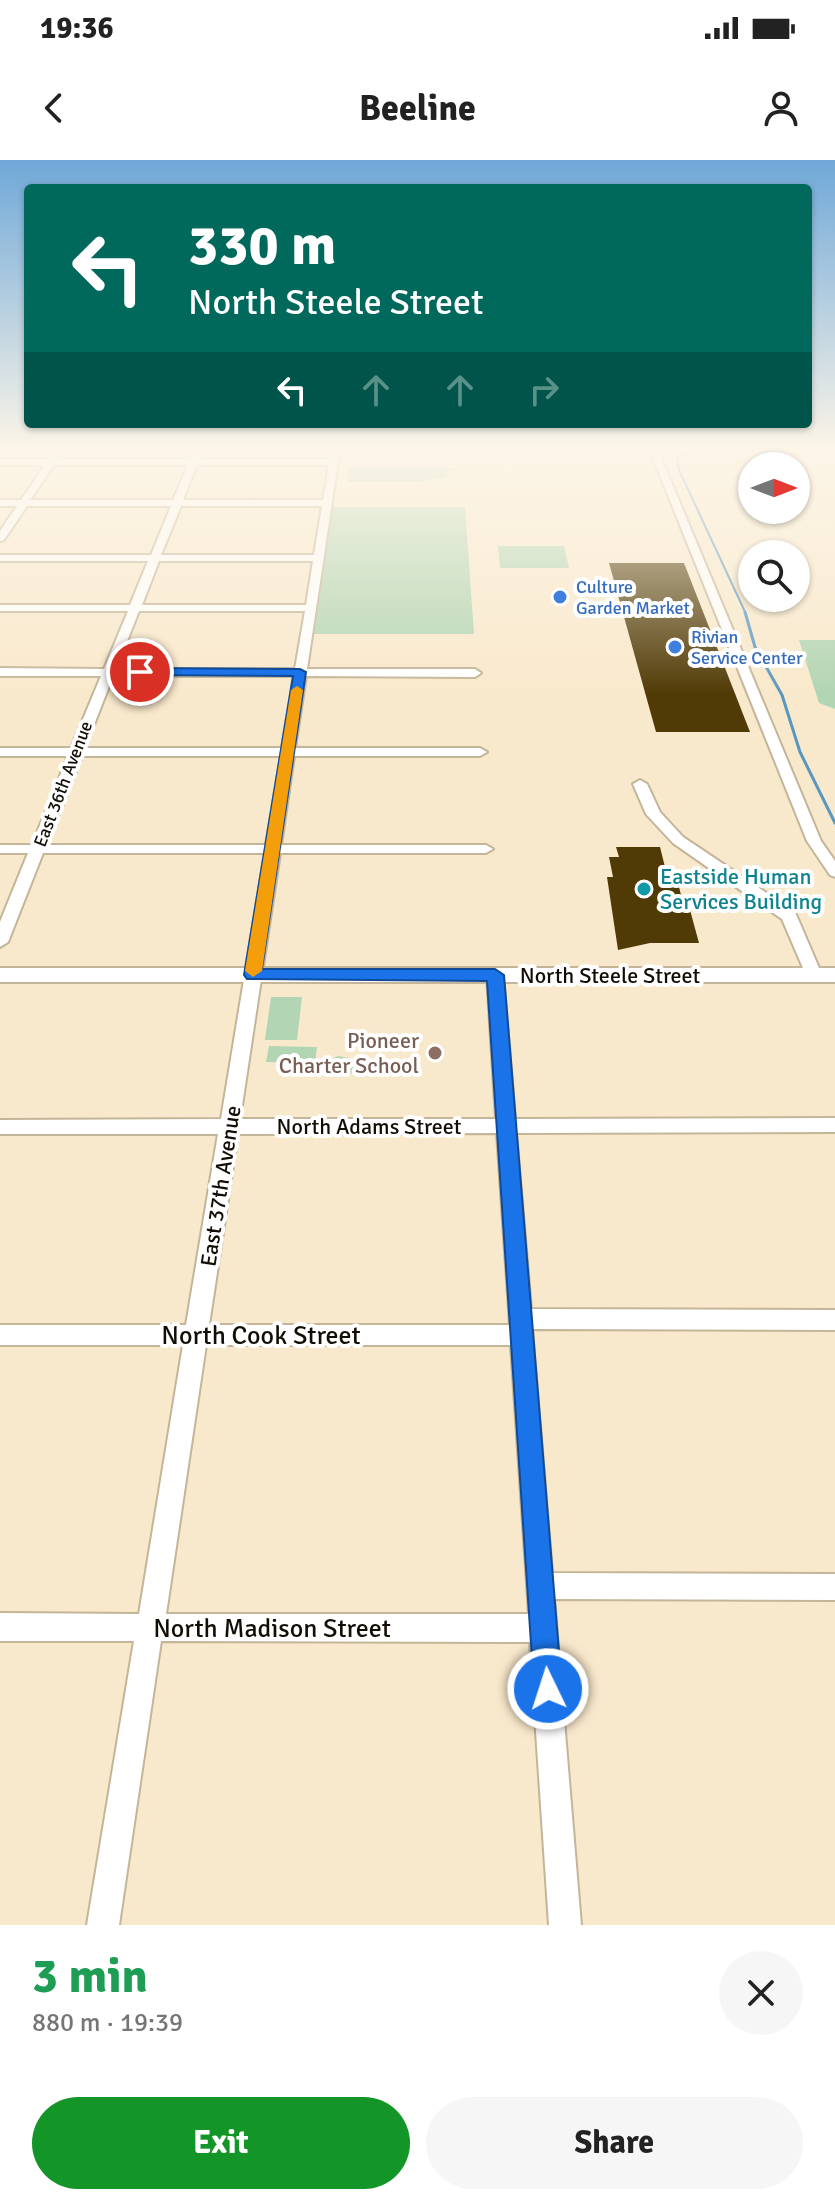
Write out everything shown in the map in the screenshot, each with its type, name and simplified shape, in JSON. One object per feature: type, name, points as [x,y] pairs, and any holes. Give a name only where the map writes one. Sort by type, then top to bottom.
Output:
[{"type":"street","name":"East 36th Avenue","points":[[0,942],[164,530]]},
{"type":"street","name":"East 37th Avenue","points":[[103,1925],[322,530]]},
{"type":"street","points":[[687,530],[814,841],[835,872]]},
{"type":"street","points":[[0,558],[318,558]]},
{"type":"street","points":[[0,608],[310,608]]},
{"type":"street","points":[[0,672],[475,673]]},
{"type":"street","points":[[0,752],[480,752]]},
{"type":"street","points":[[640,784],[653,814],[678,840],[789,916],[824,975]]},
{"type":"street","points":[[0,849],[486,849]]},
{"type":"street","name":"North Steele Street","points":[[0,975],[824,975]]},
{"type":"street","points":[[495,975],[565,1925]]},
{"type":"street","name":"North Adams Street","points":[[0,1127],[835,1125]]},
{"type":"street","name":"North Cook Street","points":[[0,1335],[196,1335],[835,1320]]},
{"type":"street","points":[[541,1586],[835,1587]]},
{"type":"street","name":"North Madison Street","points":[[0,1627],[543,1628]]},
{"type":"green space","points":[[329,530],[467,530],[474,634],[314,634]]},
{"type":"green space","points":[[498,546],[564,546],[569,568],[500,568]]},
{"type":"green space","points":[[799,640],[835,640],[835,709],[819,703]]},
{"type":"green space","points":[[271,997],[302,997],[297,1040],[265,1040]]},
{"type":"green space","points":[[269,1046],[317,1047],[315,1063],[266,1062]]},
{"type":"green space","points":[[338,1056],[370,1062],[390,1073],[327,1074],[329,1060]]},
{"type":"building","name":"Rivian Service Center","points":[[609,563],[684,563],[750,732],[656,732]]},
{"type":"building","name":"Eastside Human Services Building","points":[[616,847],[660,847],[668,879],[677,879],[682,899],[687,899],[699,943],[650,943],[618,950],[607,877],[613,877],[609,857],[619,857]]},
{"type":"waterway","points":[[707,530],[746,614]]},
{"type":"waterway","points":[[745,612],[755,647],[782,695],[800,752],[835,823]]},
{"type":"slow traffic","points":[[253,971],[297,690]]},
{"type":"place","name":"Culture Garden Market","points":[[560,597]]},
{"type":"place","name":"Rivian Service Center","points":[[675,647]]},
{"type":"place","name":"Eastside Human Services Building","points":[[644,889]]},
{"type":"place","name":"Pioneer Charter School","points":[[435,1053]]},
{"type":"route","points":[[140,672],[300,672],[253,975],[495,975],[548,1689]]}]
